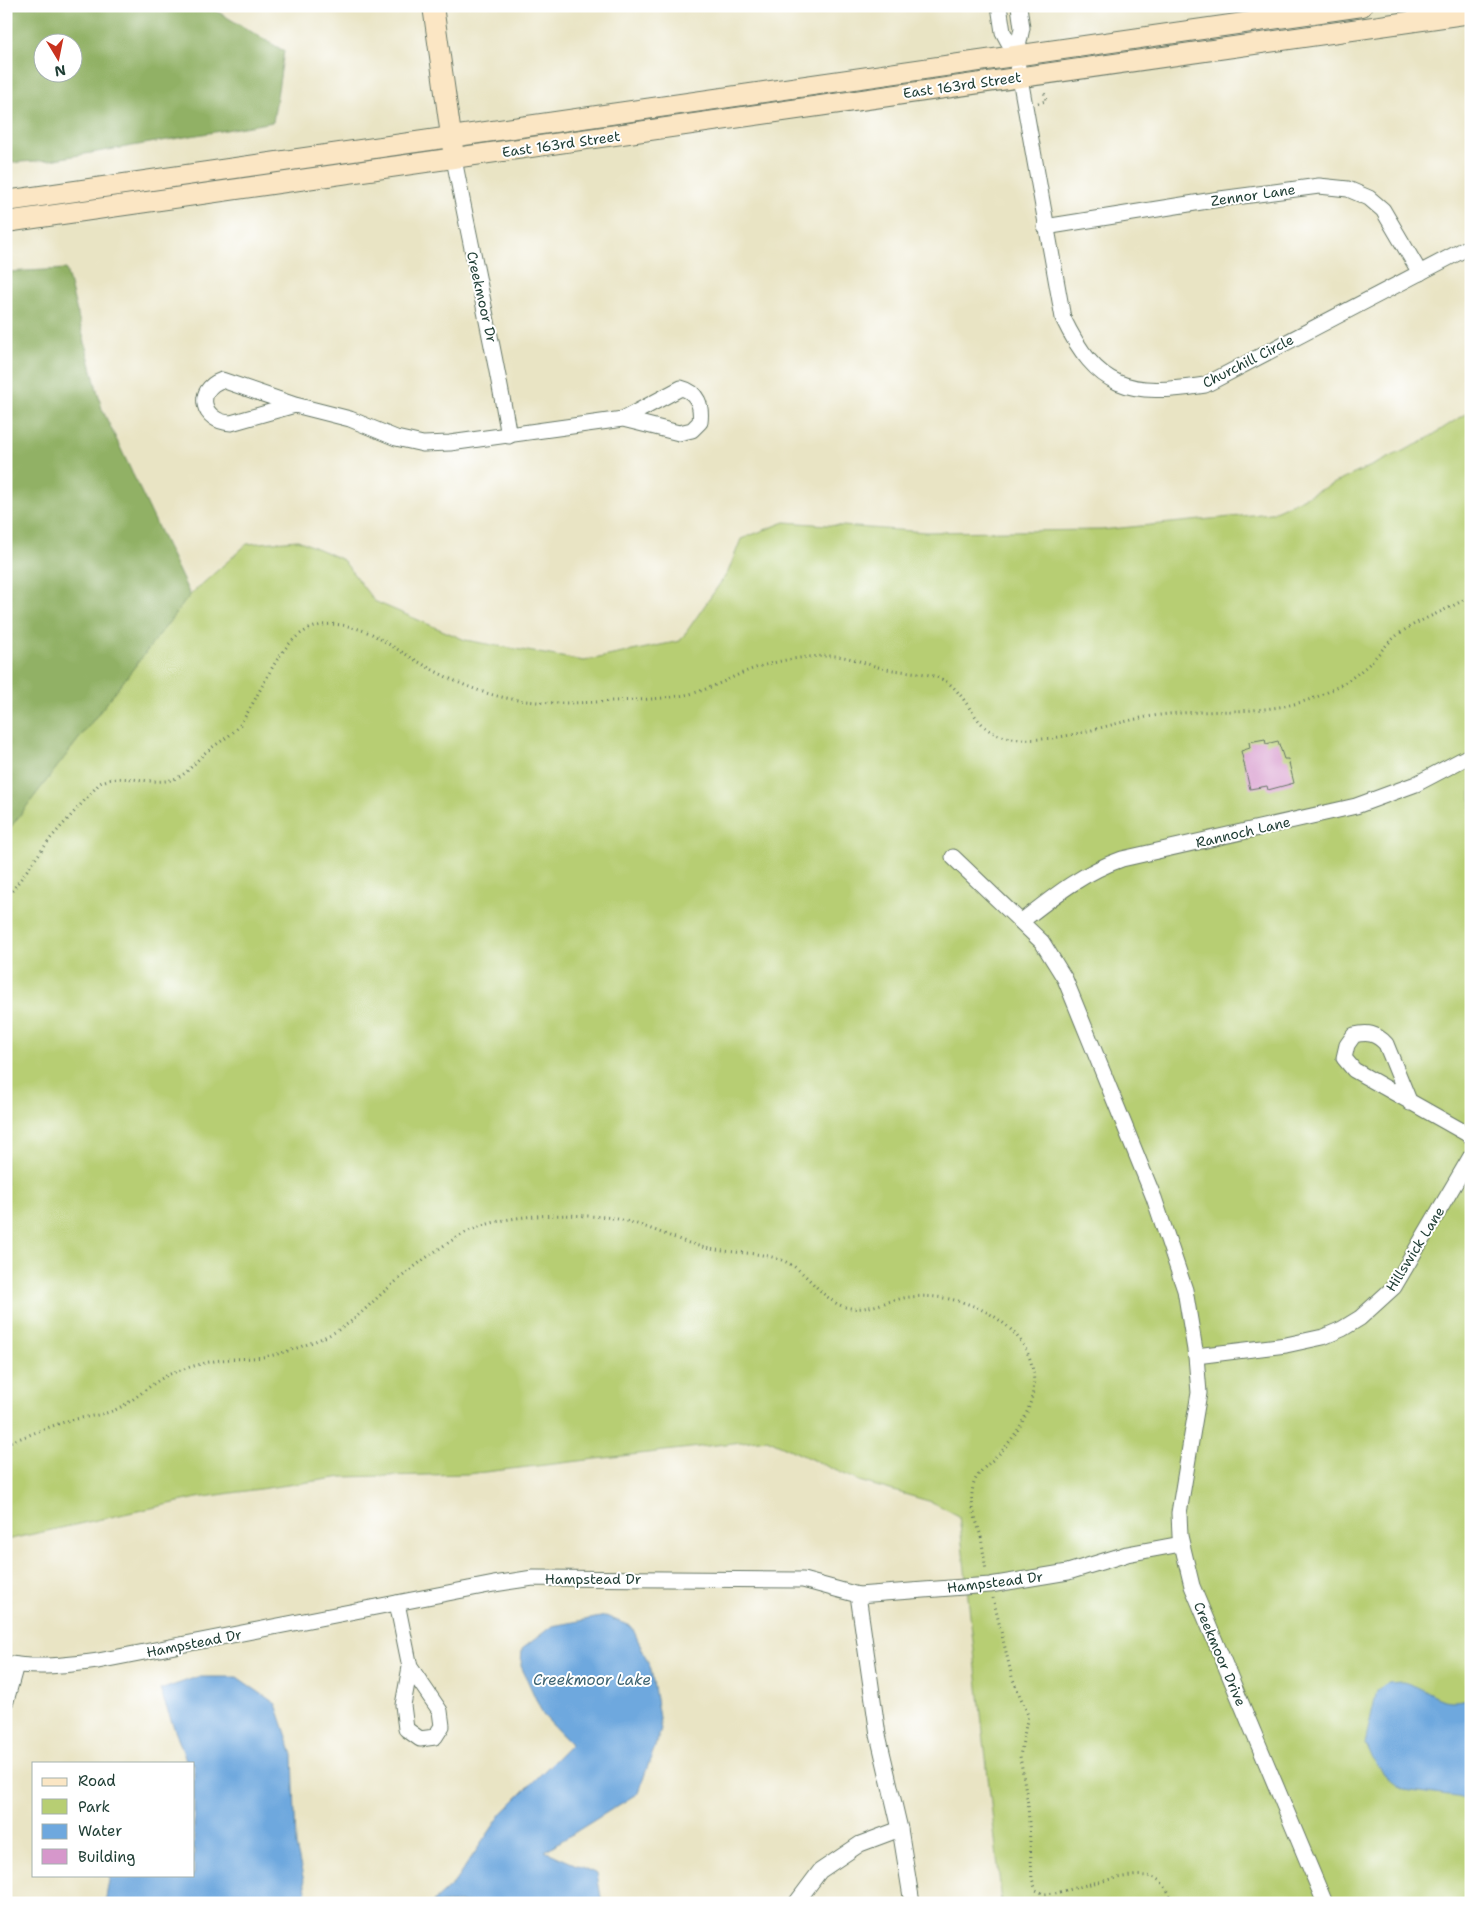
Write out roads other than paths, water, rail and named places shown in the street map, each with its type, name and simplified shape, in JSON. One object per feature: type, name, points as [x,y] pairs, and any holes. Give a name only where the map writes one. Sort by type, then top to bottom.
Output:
[{"type":"street","points":[[433,6],[454,159]]},
{"type":"street","points":[[999,6],[1003,32],[1016,56]]},
{"type":"street","points":[[1016,56],[1022,28],[1019,6]]},
{"type":"street","name":"East 163rd Street","points":[[6,201],[1362,6]]},
{"type":"street","name":"East 163rd Street","points":[[6,222],[1471,13]]},
{"type":"street","name":"Churchill Circle","points":[[1016,56],[1045,227],[1063,318],[1076,346],[1099,372],[1125,386],[1172,390],[1205,385],[1471,246]]},
{"type":"street","name":"Creekmoor Dr","points":[[454,159],[473,258],[488,318],[509,436]]},
{"type":"street","name":"Zennor Lane","points":[[1045,227],[1220,199],[1319,186],[1348,189],[1369,198],[1383,210],[1420,273]]},
{"type":"street","points":[[295,404],[230,423],[222,423],[214,419],[207,411],[205,402],[206,391],[213,384],[222,380],[295,404],[332,413],[396,438],[423,444],[450,443],[509,436],[623,419],[681,388],[689,390],[697,398],[702,410],[700,422],[692,430],[679,433],[623,419]]},
{"type":"street","name":"Rannoch Lane","points":[[1022,921],[1069,884],[1102,866],[1122,859],[1356,806],[1416,784],[1471,755]]},
{"type":"street","name":"Creekmoor Drive","points":[[953,857],[1042,942],[1061,972],[1081,1014],[1154,1198],[1185,1290],[1196,1356],[1199,1394],[1179,1513],[1181,1544],[1192,1586],[1325,1903]]},
{"type":"street","points":[[1410,1102],[1386,1044],[1380,1037],[1367,1032],[1354,1035],[1347,1045],[1344,1058],[1354,1070],[1410,1102],[1471,1136]]},
{"type":"street","name":"Hillswick Lane","points":[[1196,1356],[1286,1345],[1323,1337],[1342,1329],[1360,1318],[1394,1288],[1471,1156]]},
{"type":"street","name":"Hampstead Dr","points":[[11,1664],[55,1667],[98,1661],[533,1578],[803,1580],[858,1595],[990,1585],[1068,1572],[1127,1554],[1181,1544]]},
{"type":"street","points":[[858,1595],[878,1735],[900,1829],[912,1903]]},
{"type":"street","points":[[397,1604],[410,1667]]},
{"type":"street","points":[[6,1701],[11,1664]]},
{"type":"street","points":[[796,1903],[820,1871],[860,1844],[900,1829]]},
{"type":"water","name":"Creekmoor Lake","points":[[606,1616],[632,1627],[651,1669],[661,1730],[638,1793],[545,1851],[597,1874],[602,1903],[432,1903],[454,1883],[502,1813],[571,1744],[543,1715],[521,1666],[522,1649],[552,1626]]},
{"type":"water","points":[[197,1677],[237,1677],[276,1704],[293,1755],[296,1846],[309,1903],[105,1903],[110,1876],[195,1876],[195,1762],[187,1762],[160,1690]]},
{"type":"water","points":[[1403,1682],[1436,1697],[1451,1701],[1471,1698],[1471,1799],[1404,1790],[1386,1776],[1372,1759],[1365,1743],[1377,1690],[1388,1683]]}]
